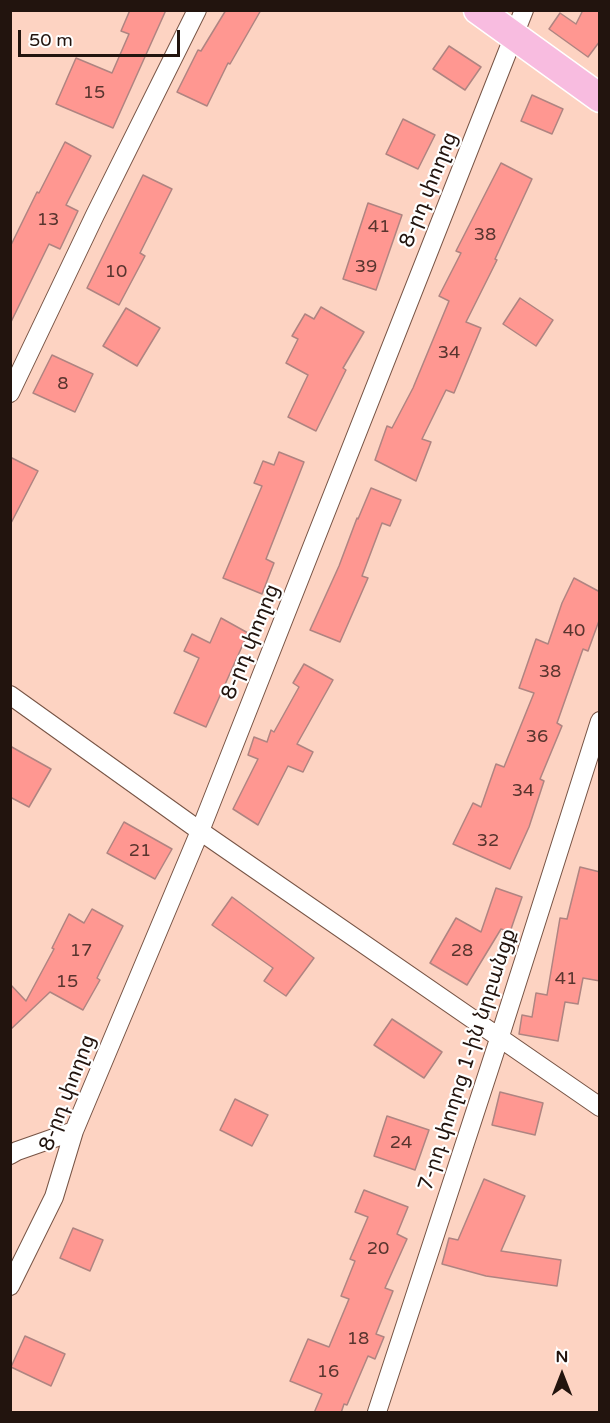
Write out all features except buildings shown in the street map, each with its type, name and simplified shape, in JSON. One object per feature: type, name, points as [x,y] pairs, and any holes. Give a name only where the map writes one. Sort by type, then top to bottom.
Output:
[{"type":"main road","points":[[478,10],[519,23],[600,98]]},
{"type":"street","points":[[10,393],[197,10]]},
{"type":"street","name":"8-րդ փողոց","points":[[10,1286],[54,1197],[74,1131],[200,831],[519,23]]},
{"type":"street","points":[[10,695],[200,831],[600,1107]]},
{"type":"street","name":"7-րդ փողոց 1-ին նրբանցք","points":[[377,1413],[600,721]]},
{"type":"street","points":[[10,1155],[17,1150],[74,1131]]}]
